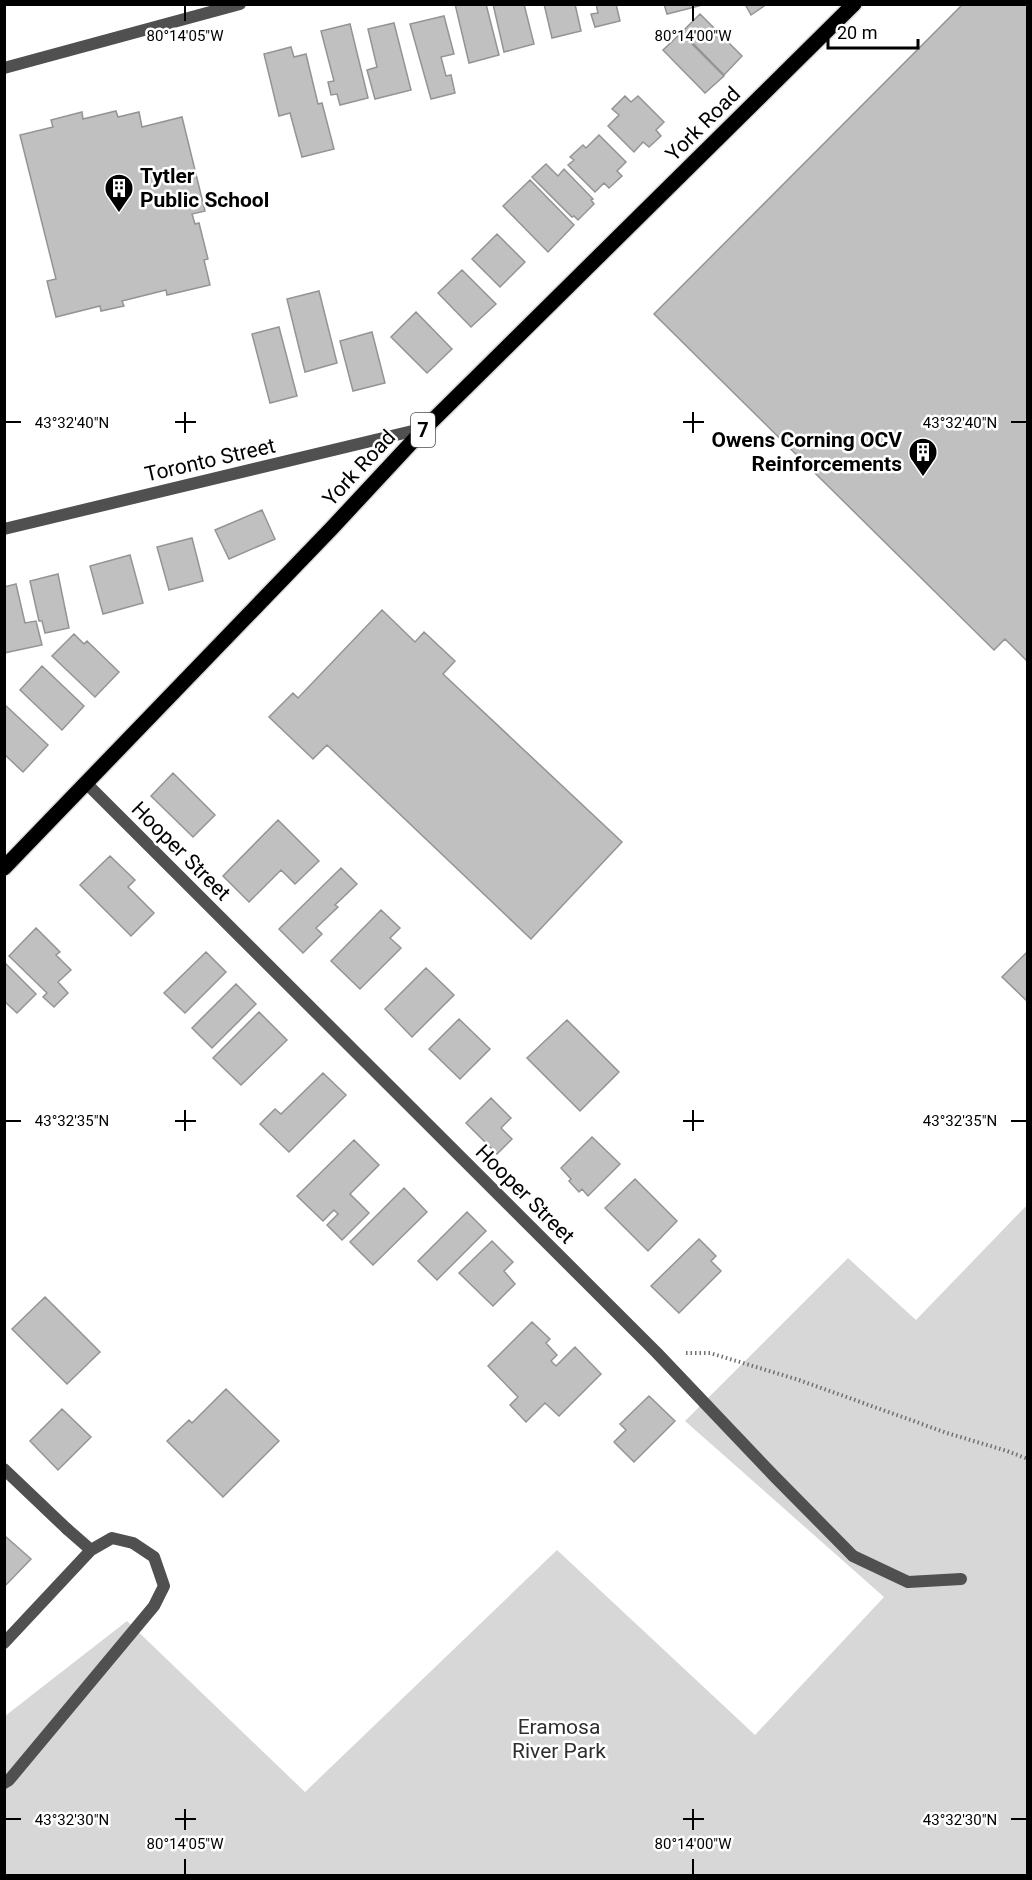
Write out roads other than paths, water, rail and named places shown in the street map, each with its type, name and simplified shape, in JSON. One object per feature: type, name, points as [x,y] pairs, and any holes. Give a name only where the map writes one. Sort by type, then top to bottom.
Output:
[{"type":"main road","name":"York Road","points":[[4,868],[331,529],[425,428],[854,4]]},
{"type":"street","points":[[4,68],[240,4]]},
{"type":"street","name":"Toronto Street","points":[[4,529],[425,428]]},
{"type":"street","name":"Hooper Street","points":[[86,783],[657,1353],[853,1556],[908,1582],[961,1579]]},
{"type":"street","points":[[4,1469],[91,1550]]},
{"type":"street","points":[[4,1643],[91,1550],[112,1538],[134,1543],[154,1557],[164,1586],[154,1606],[17,1771],[4,1783]]},
{"type":"place","name":"Tytler Public School","points":[[119,214]]},
{"type":"place","name":"Owens Corning OCV Reinforcements","points":[[923,478]]},
{"type":"park label","name":"Eramosa River Park","points":[[559,1739]]}]
